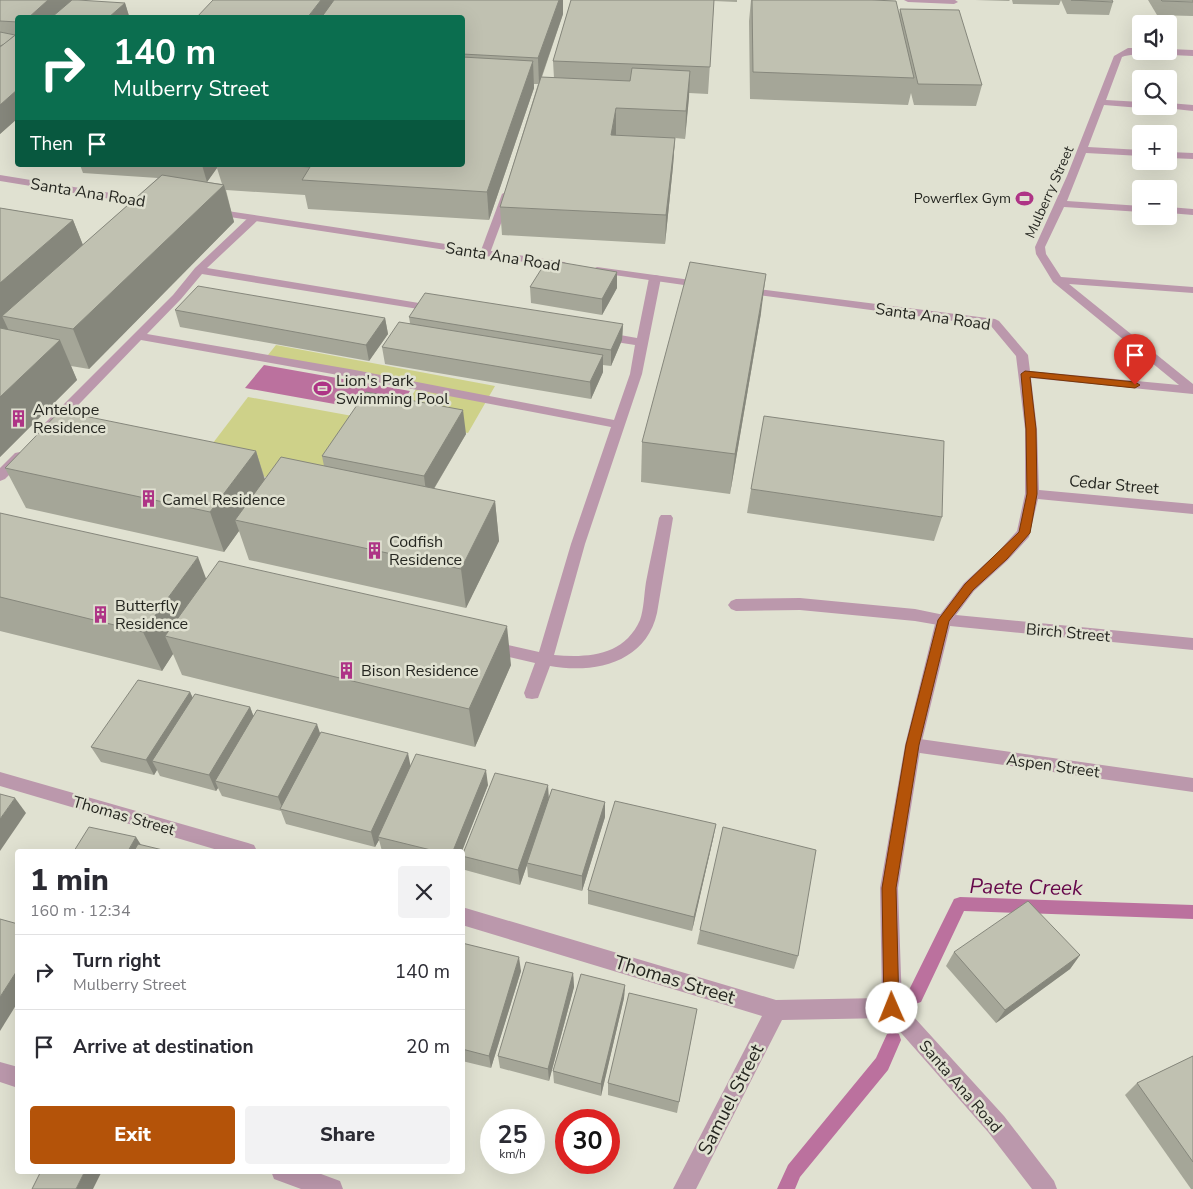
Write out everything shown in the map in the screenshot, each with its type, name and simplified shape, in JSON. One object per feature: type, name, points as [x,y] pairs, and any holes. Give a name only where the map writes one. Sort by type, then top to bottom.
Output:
[{"type":"street","points":[[908,0],[954,2]]},
{"type":"street","name":"Mulberry Street","points":[[1132,52],[1118,56],[1062,204],[1040,247],[1041,254],[1058,280],[1193,390]]},
{"type":"street","points":[[1177,52],[1193,53]]},
{"type":"street","points":[[1101,102],[1132,104]]},
{"type":"street","points":[[1177,107],[1193,108]]},
{"type":"street","points":[[1084,150],[1132,153]]},
{"type":"street","points":[[1177,155],[1193,156]]},
{"type":"street","name":"Santa Ana Road","points":[[0,178],[168,205]]},
{"type":"street","points":[[485,253],[510,186]]},
{"type":"street","points":[[1062,204],[1132,208]]},
{"type":"street","name":"Santa Ana Road","points":[[206,211],[714,286]]},
{"type":"street","points":[[1177,211],[1193,212]]},
{"type":"street","points":[[42,434],[177,297],[199,270],[254,218]]},
{"type":"street","points":[[199,270],[445,310]]},
{"type":"street","points":[[532,693],[546,659],[578,544],[636,374],[655,278]]},
{"type":"street","points":[[1058,280],[1193,290]]},
{"type":"street","name":"Santa Ana Road","points":[[733,288],[996,322],[1022,355],[1031,429],[1032,494],[1024,533],[1003,556],[969,587],[944,620],[913,745],[889,888],[892,1008],[996,1124],[1046,1189]]},
{"type":"street","points":[[593,335],[642,343]]},
{"type":"street","points":[[139,336],[355,374],[620,425]]},
{"type":"street","name":"Mulberry Street","points":[[1025,374],[1193,390]]},
{"type":"street","points":[[0,476],[28,448]]},
{"type":"street","name":"Cedar Street","points":[[1032,494],[1193,509]]},
{"type":"street","points":[[477,644],[546,659],[580,664],[610,660],[634,642],[646,623],[666,518]]},
{"type":"street","name":"Birch Street","points":[[736,605],[800,604],[1193,644]]},
{"type":"street","name":"Aspen Street","points":[[913,745],[1193,784]]},
{"type":"street","name":"Thomas Street","points":[[0,779],[241,849]]},
{"type":"street","name":"Thomas Street","points":[[465,917],[776,1010],[892,1008]]},
{"type":"street","name":"Samuel Street","points":[[684,1189],[776,1010]]},
{"type":"street","points":[[0,1072],[15,1077]]},
{"type":"street","points":[[290,1174],[332,1189]]},
{"type":"green space","points":[[276,345],[495,386],[468,433],[397,419],[416,389],[264,360]]},
{"type":"green space","points":[[248,397],[358,417],[314,486],[197,464]]},
{"type":"shaded area","points":[[264,365],[410,391],[398,409],[345,399],[340,405],[245,388]]},
{"type":"building","points":[[0,0],[48,0],[31,15],[15,15],[15,22],[0,21]]},
{"type":"building","points":[[72,0],[125,3],[111,15],[54,15]]},
{"type":"building","points":[[213,0],[321,0],[309,15],[199,15]]},
{"type":"building","points":[[334,0],[559,0],[538,58],[465,54],[465,15],[323,15]]},
{"type":"building","points":[[571,0],[714,0],[710,67],[553,61]]},
{"type":"building","points":[[752,0],[896,1],[914,78],[753,72]]},
{"type":"building","points":[[1071,0],[1112,0],[1113,2]]},
{"type":"building","points":[[1193,0],[1193,2],[1162,1]]},
{"type":"building","points":[[900,9],[959,10],[982,85],[918,84]]},
{"type":"building","points":[[0,32],[15,35],[0,46]]},
{"type":"building","points":[[15,35],[15,92],[0,105],[0,47]]},
{"type":"building","points":[[465,57],[533,61],[487,192],[302,180],[310,167],[465,167]]},
{"type":"building","points":[[632,68],[690,71],[686,111],[616,108],[611,135],[675,138],[666,215],[500,207],[541,77],[630,81]]},
{"type":"building","points":[[162,175],[224,185],[73,329],[2,316]]},
{"type":"building","points":[[0,208],[73,220],[0,283]]},
{"type":"building","points":[[547,260],[617,272],[602,299],[530,287]]},
{"type":"building","points":[[690,262],[766,274],[735,454],[642,442]]},
{"type":"building","points":[[198,286],[385,318],[366,345],[175,310]]},
{"type":"building","points":[[425,293],[623,324],[611,350],[409,317]]},
{"type":"building","points":[[399,322],[603,355],[590,382],[382,347]]},
{"type":"building","points":[[0,328],[60,340],[0,397]]},
{"type":"building","points":[[366,392],[463,410],[424,476],[322,456]]},
{"type":"building","points":[[60,411],[256,451],[210,512],[5,468]]},
{"type":"building","points":[[764,416],[944,441],[942,517],[751,489]]},
{"type":"building","points":[[281,457],[495,501],[461,569],[235,520]]},
{"type":"building","points":[[0,513],[198,557],[143,632],[0,597]]},
{"type":"building","points":[[219,561],[507,626],[469,709],[165,636]]},
{"type":"building","points":[[138,680],[190,692],[146,760],[91,747]]},
{"type":"building","points":[[195,694],[250,707],[209,775],[152,761]]},
{"type":"building","points":[[257,710],[317,724],[278,797],[215,781]]},
{"type":"building","points":[[321,732],[408,753],[371,832],[280,809]]},
{"type":"building","points":[[416,754],[486,770],[454,849],[427,849],[378,837]]},
{"type":"building","points":[[495,773],[548,785],[518,870],[465,857],[465,849]]},
{"type":"building","points":[[552,789],[605,802],[582,876],[527,863]]},
{"type":"building","points":[[0,794],[15,798],[0,819]]},
{"type":"building","points":[[615,801],[716,824],[694,917],[588,890]]},
{"type":"building","points":[[89,827],[136,837],[129,849],[75,849]]},
{"type":"building","points":[[723,827],[816,850],[798,956],[700,930]]},
{"type":"building","points":[[138,844],[159,849],[135,849]]},
{"type":"building","points":[[1028,901],[1080,955],[1005,1010],[954,952]]},
{"type":"building","points":[[0,919],[15,923],[15,974],[0,997]]},
{"type":"building","points":[[465,944],[519,957],[489,1056],[465,1050]]},
{"type":"building","points":[[526,962],[573,973],[548,1069],[498,1056]]},
{"type":"building","points":[[581,974],[625,985],[601,1084],[553,1071]]},
{"type":"building","points":[[629,993],[697,1009],[679,1102],[608,1083]]},
{"type":"building","points":[[1193,1056],[1193,1162],[1137,1083]]},
{"type":"building","points":[[40,1174],[84,1174],[76,1189],[32,1189]]},
{"type":"waterway","name":"Paete Creek","points":[[915,996],[960,904],[1193,912]]},
{"type":"waterway","name":"Paete Creek","points":[[786,1189],[794,1171],[882,1064],[893,1040]]},
{"type":"place","name":"Powerflex Gym","points":[[1025,198]]},
{"type":"place","name":"Lion's Park Swimming Pool","points":[[322,389]]},
{"type":"place","name":"Antelope Residence","points":[[19,418]]},
{"type":"place","name":"Camel Residence","points":[[148,499]]},
{"type":"place","name":"Codfish Residence","points":[[375,550]]},
{"type":"place","name":"Butterfly Residence","points":[[101,614]]},
{"type":"place","name":"Bison Residence","points":[[347,670]]},
{"type":"route","points":[[892,1008],[889,888],[913,745],[944,620],[969,587],[1003,556],[1024,533],[1032,494],[1031,429],[1025,374],[1135,385]]}]
